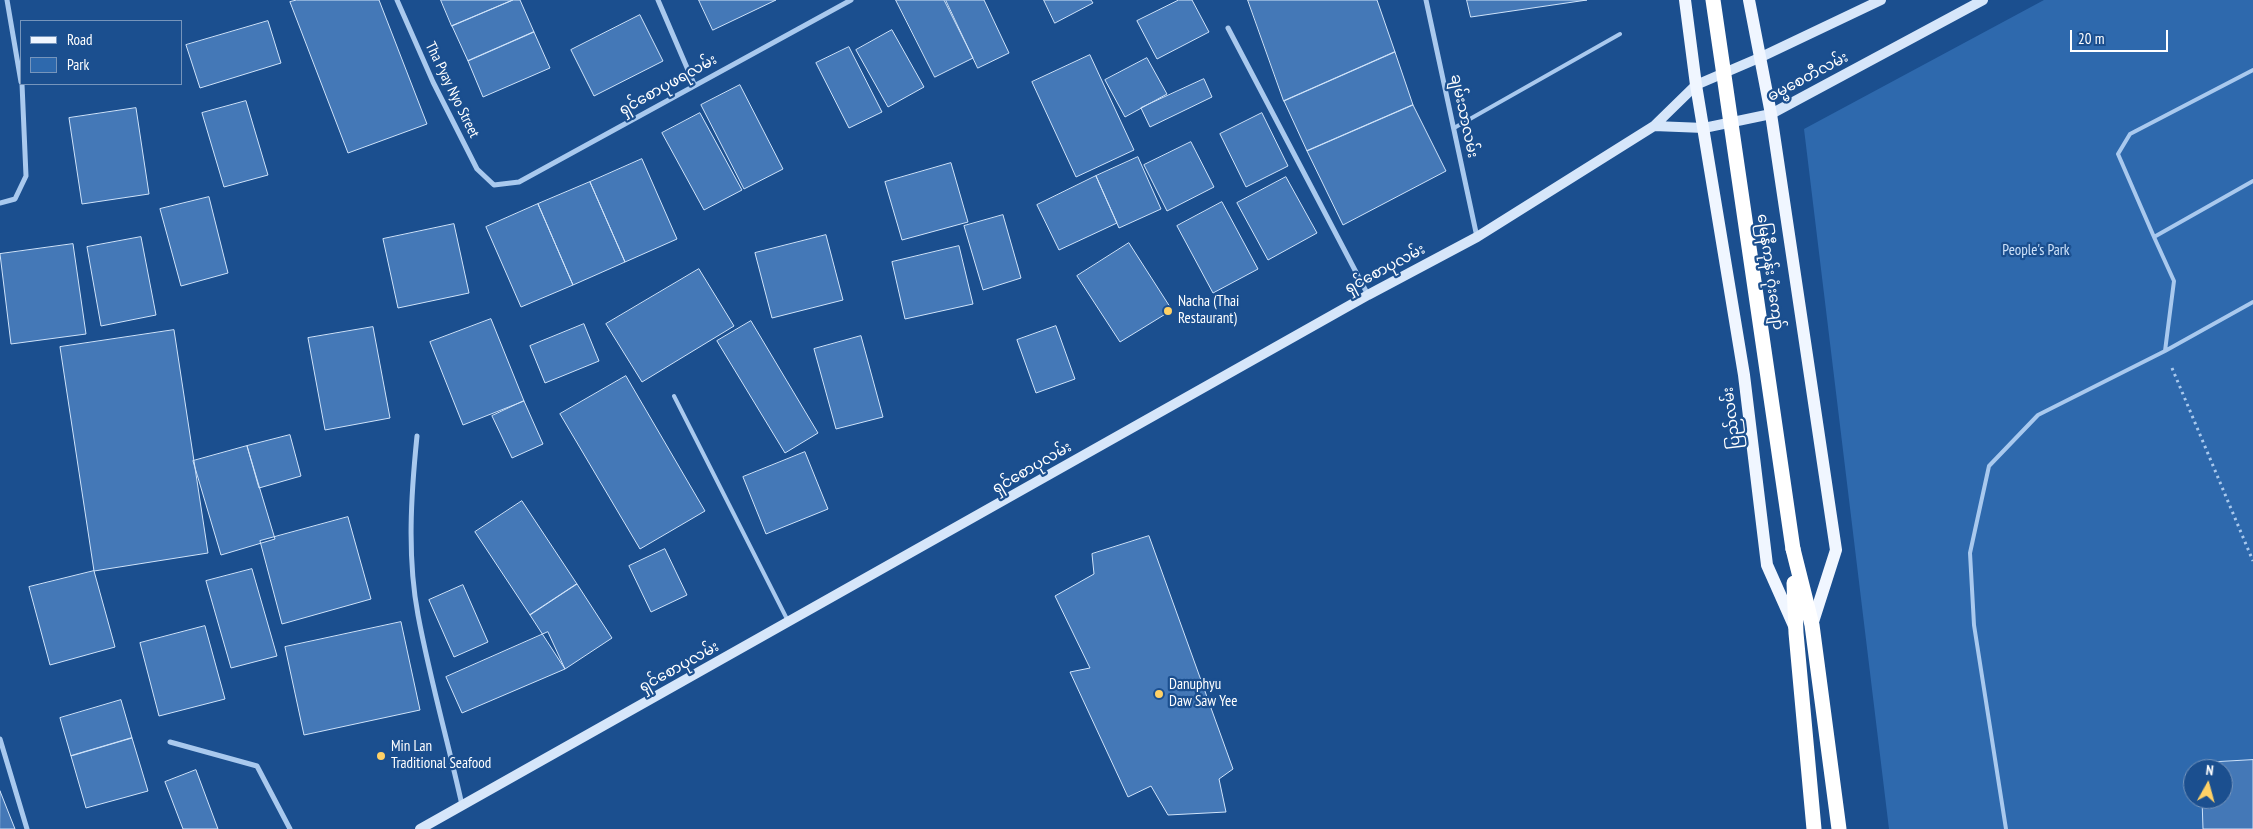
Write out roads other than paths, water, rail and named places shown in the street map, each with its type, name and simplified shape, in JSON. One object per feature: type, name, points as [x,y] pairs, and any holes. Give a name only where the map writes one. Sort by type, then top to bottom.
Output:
[{"type":"highway","name":"မြေနီကုန်း ဂုံးကျော်","points":[[1713,0],[1793,549]]},
{"type":"highway","points":[[1793,549],[1812,625],[1839,829]]},
{"type":"highway","points":[[1793,549],[1796,633]]},
{"type":"highway","name":"ပြည်လမ်း","points":[[1796,633],[1814,829]]},
{"type":"main road","name":"ပြည်လမ်း","points":[[1685,0],[1696,85],[1744,375],[1767,565],[1796,633]]},
{"type":"main road","points":[[1749,0],[1771,114],[1836,550],[1812,625]]},
{"type":"main road","points":[[1654,126],[1696,85],[1759,58],[1881,0]]},
{"type":"main road","name":"ဓမ္မစေတီလမ်း","points":[[1654,126],[1704,128],[1771,114],[1983,0]]},
{"type":"main road","name":"ရှင်စောပုလမ်း","points":[[420,829],[1368,295],[1477,237],[1654,126]]},
{"type":"street","points":[[7,0],[20,77]]},
{"type":"street","name":"Tha Pyay Nyo Street","points":[[397,0],[433,82],[477,168],[494,185]]},
{"type":"street","points":[[658,0],[694,84]]},
{"type":"street","name":"ရှင်စောပုဖရလမ်း","points":[[494,185],[519,182],[694,84],[851,0]]},
{"type":"street","name":"ချမ်းသာလမ်း","points":[[1426,0],[1477,237]]},
{"type":"street","points":[[1228,28],[1368,295]]},
{"type":"street","points":[[0,203],[15,199],[26,176],[21,85]]},
{"type":"street","points":[[417,436],[411,493],[413,564],[418,615],[462,805]]},
{"type":"street","points":[[0,739],[27,829]]},
{"type":"street","points":[[170,742],[257,766],[290,829]]},
{"type":"lane","points":[[1454,128],[1620,34]]},
{"type":"lane","points":[[2165,351],[2174,281],[2118,154],[2130,134],[2253,70]]},
{"type":"lane","points":[[2154,237],[2253,181]]},
{"type":"lane","points":[[2006,829],[1974,625],[1970,554],[1989,466],[2038,415],[2165,351],[2253,302]]},
{"type":"lane","points":[[674,396],[788,622]]},
{"type":"place","name":"Nacha (Thai Restaurant)","points":[[1168,311]]},
{"type":"place","name":"Danuphyu Daw Saw Yee","points":[[1159,694]]},
{"type":"place","name":"Min Lan Traditional Seafood","points":[[381,756]]},
{"type":"park label","name":"People's Park","points":[[2036,251]]}]
